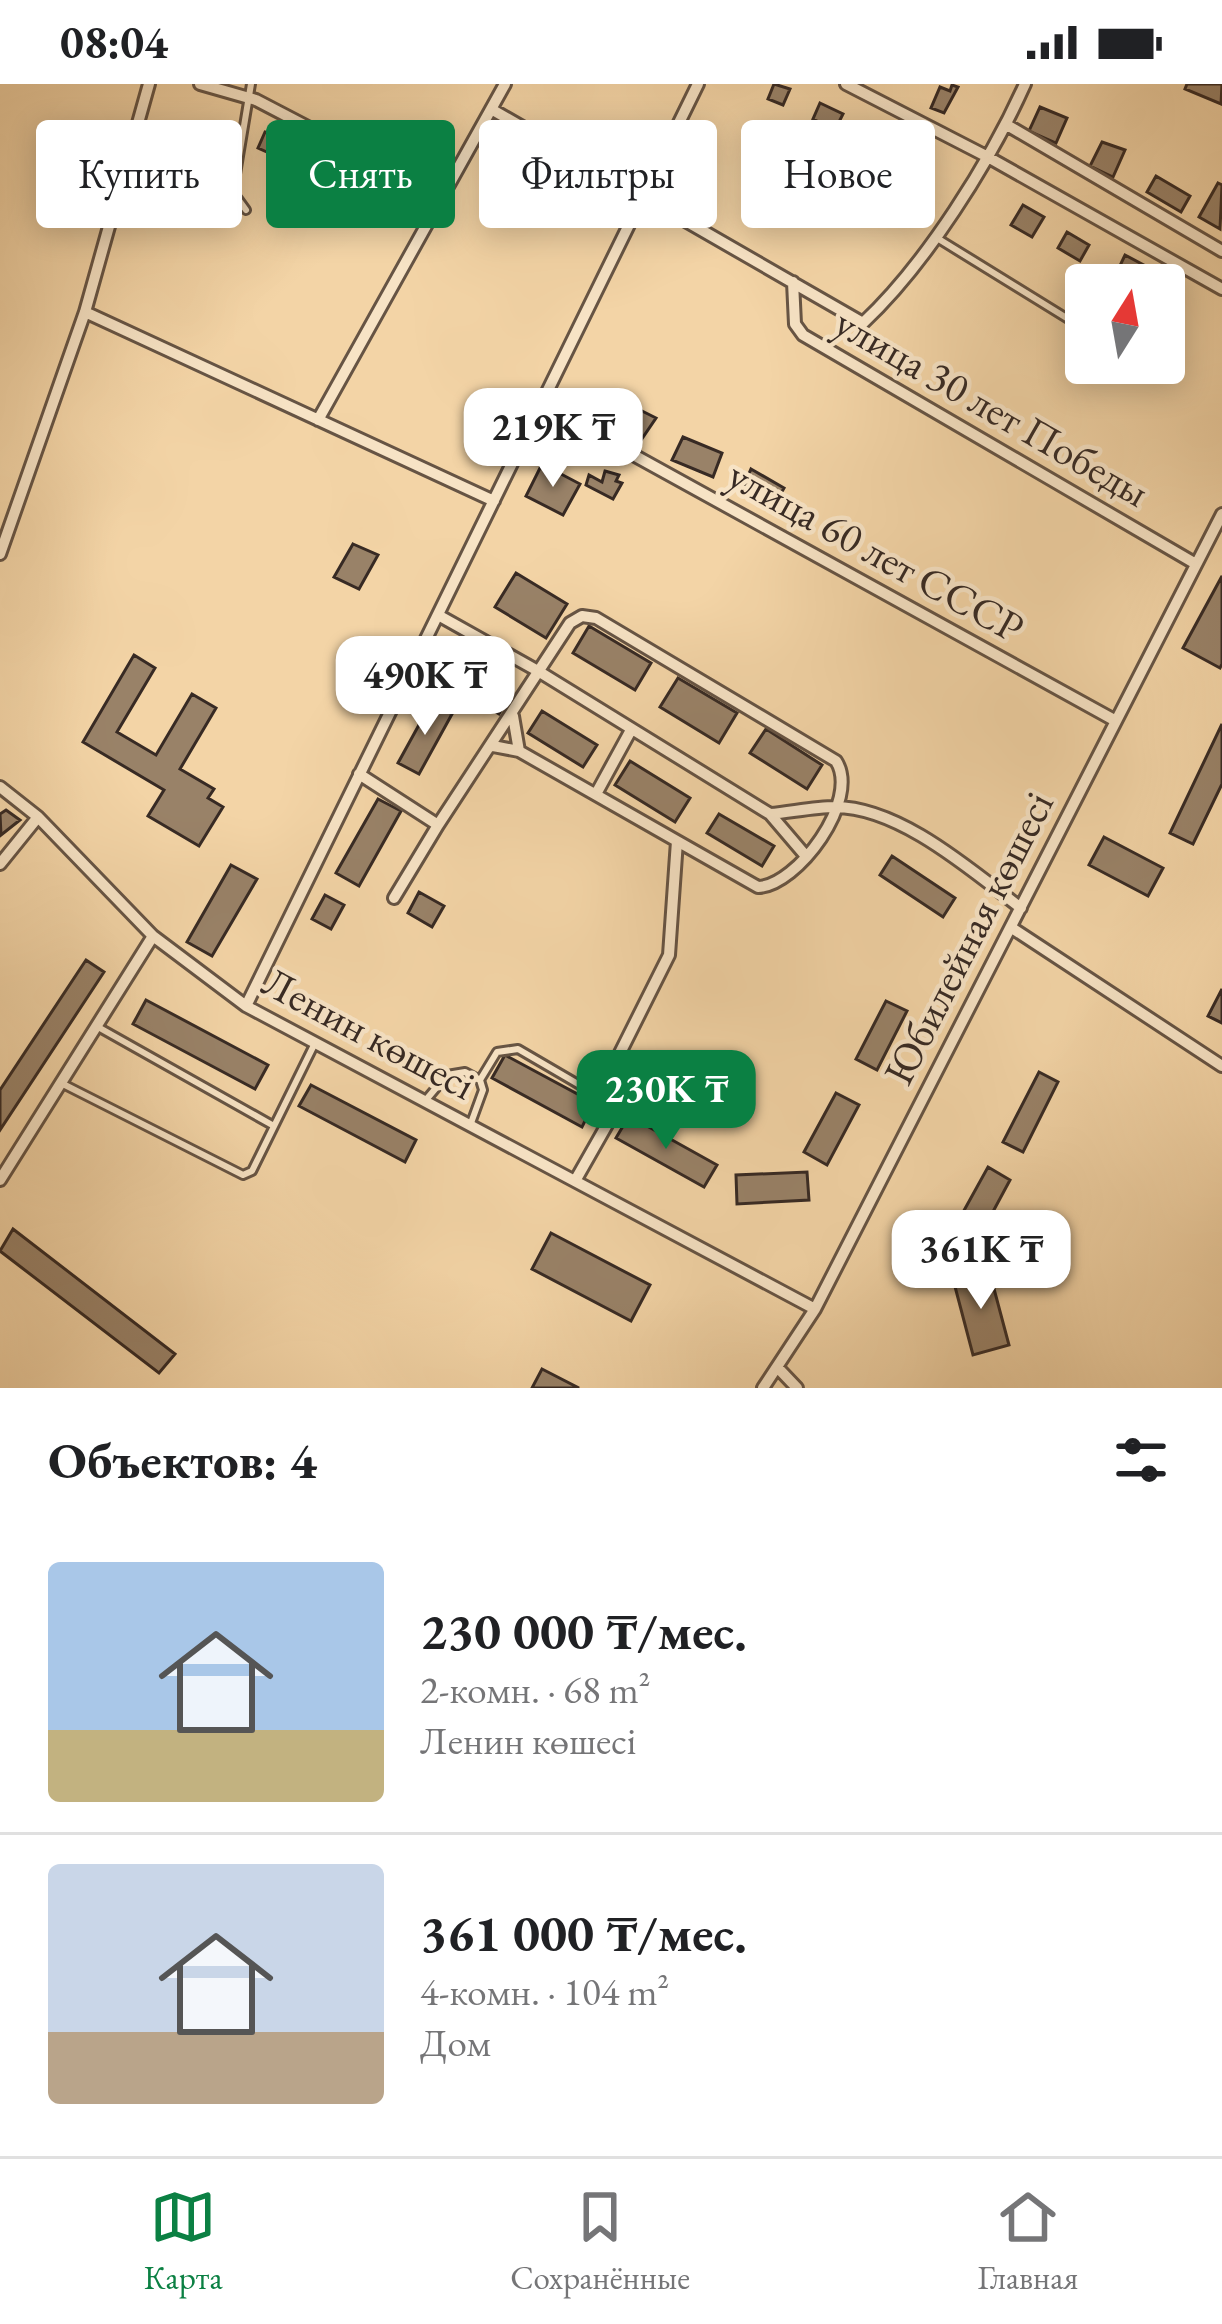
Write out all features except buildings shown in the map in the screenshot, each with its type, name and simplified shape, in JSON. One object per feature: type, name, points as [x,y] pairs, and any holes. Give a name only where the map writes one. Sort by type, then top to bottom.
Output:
[{"type":"street","points":[[0,554],[85,313],[149,84]]},
{"type":"street","points":[[200,84],[247,98],[290,120]]},
{"type":"street","points":[[455,174],[505,84]]},
{"type":"street","points":[[680,120],[698,84]]},
{"type":"street","points":[[846,84],[986,156],[1222,289]]},
{"type":"street","points":[[934,237],[1007,125],[1025,84]]},
{"type":"street","name":"улица 30 лет Победы","points":[[491,109],[510,120]]},
{"type":"street","points":[[1007,125],[1222,251]]},
{"type":"street","points":[[319,420],[425,228]]},
{"type":"street","points":[[246,1006],[627,228]]},
{"type":"street","name":"улица 30 лет Победы","points":[[699,228],[863,323],[894,294],[934,237]]},
{"type":"street","name":"улица 30 лет Победы","points":[[793,282],[795,324],[803,335],[1196,564]]},
{"type":"street","points":[[85,313],[494,501]]},
{"type":"street","name":"улица 60 лет СССР","points":[[541,404],[1116,722]]},
{"type":"street","name":"Юбилейная көшесі","points":[[763,1388],[815,1309],[1222,514]]},
{"type":"street","points":[[438,615],[770,814],[805,855]]},
{"type":"street","points":[[394,898],[538,671],[570,623],[581,616],[596,617],[836,761],[844,784],[833,821],[805,855],[780,880],[758,887],[519,751],[493,746]]},
{"type":"street","points":[[513,716],[519,751]]},
{"type":"street","points":[[596,794],[631,730]]},
{"type":"street","points":[[359,774],[438,825]]},
{"type":"street","name":"Ленин көшесі","points":[[0,787],[38,817],[153,936],[246,1006],[815,1309]]},
{"type":"street","points":[[770,814],[838,807],[891,819],[1021,908]]},
{"type":"street","points":[[0,864],[38,817]]},
{"type":"street","points":[[575,1181],[617,1107],[608,1076],[669,956],[677,841]]},
{"type":"street","points":[[1012,928],[1222,1066]]},
{"type":"street","points":[[0,1180],[153,936]]},
{"type":"street","points":[[778,1368],[797,1388]]},
{"type":"lane","points":[[246,210],[233,193],[251,84]]},
{"type":"lane","points":[[934,237],[1065,317]]},
{"type":"lane","points":[[95,1025],[274,1126]]},
{"type":"lane","points":[[59,1083],[243,1174],[252,1171],[315,1043]]},
{"type":"lane","points":[[479,1080],[497,1052],[518,1049],[617,1107]]},
{"type":"lane","points":[[425,1102],[452,1072],[465,1072],[479,1080],[484,1096],[470,1125]]}]
